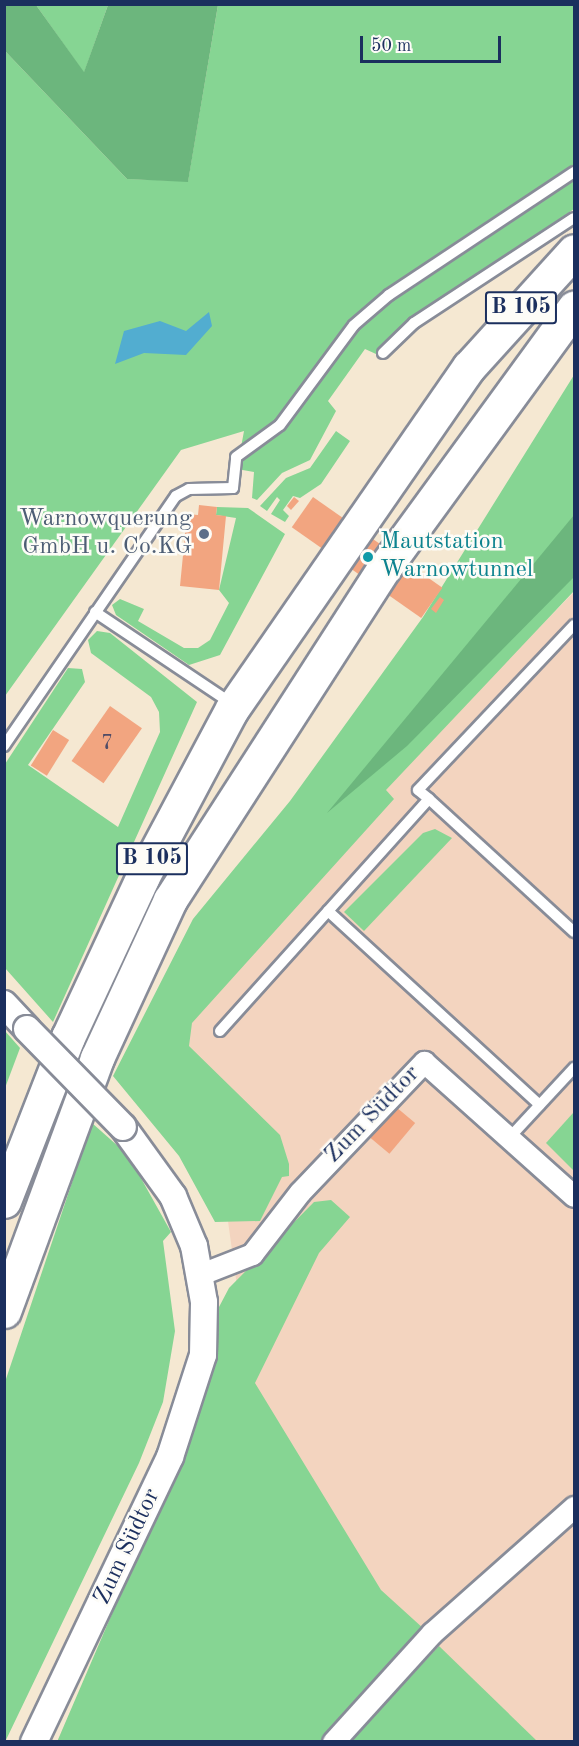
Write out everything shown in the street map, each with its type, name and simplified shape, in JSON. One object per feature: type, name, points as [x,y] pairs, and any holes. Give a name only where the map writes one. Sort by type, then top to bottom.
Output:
[{"type":"highway","name":"B 105","points":[[4,1201],[68,1037],[142,878],[234,705],[469,368],[574,251]]},
{"type":"highway","name":"B 105","points":[[4,1311],[97,1058],[170,900],[385,567],[574,308]]},
{"type":"street","name":"Zum Südtor","points":[[4,1004],[123,1127],[173,1196],[201,1274],[202,1355],[182,1430],[34,1742]]},
{"type":"street","name":"Zum Südtor","points":[[201,1274],[236,1264],[259,1248],[300,1192],[424,1062],[511,1136],[574,1196]]},
{"type":"street","points":[[333,1742],[432,1633],[574,1507]]},
{"type":"lane","points":[[4,746],[74,652],[95,612],[176,496],[189,489],[233,488],[236,457],[280,425],[354,325],[389,295],[574,172]]},
{"type":"lane","points":[[383,353],[414,323],[574,218]]},
{"type":"lane","points":[[95,612],[234,705]]},
{"type":"lane","points":[[574,624],[418,790],[574,932]]},
{"type":"lane","points":[[220,1031],[429,799]]},
{"type":"lane","points":[[328,911],[540,1105]]},
{"type":"lane","points":[[511,1136],[574,1068]]},
{"type":"shaded area","points":[[574,592],[574,1741],[57,1742],[212,1391],[237,1286],[226,1207],[151,1090],[187,1021],[382,788]]},
{"type":"green space","points":[[5,4],[36,5],[84,72],[108,5],[218,5],[188,182],[127,179],[5,51]]},
{"type":"green space","points":[[36,5],[108,5],[84,73]]},
{"type":"green space","points":[[218,5],[574,5],[574,209],[412,318],[376,354],[365,349],[328,401],[336,411],[310,460],[282,473],[257,500],[252,498],[254,472],[237,469],[244,431],[181,450],[5,696],[5,51],[127,179],[188,181]]},
{"type":"green space","points":[[574,375],[574,591],[386,790],[394,799],[192,1023],[189,1046],[280,1135],[289,1164],[289,1176],[282,1177],[260,1221],[215,1222],[179,1156],[113,1076],[193,919],[290,801],[423,617]]},
{"type":"green space","points":[[336,431],[350,441],[321,484],[300,498],[293,496],[283,510],[289,516],[285,522],[271,514],[280,500],[277,497],[267,511],[260,506],[286,478],[310,468]]},
{"type":"green space","points":[[217,507],[248,508],[285,534],[220,655],[189,665],[116,615],[112,605],[120,599],[144,609],[138,621],[184,648],[198,648],[210,640],[229,603],[219,590],[236,518],[216,515]]},
{"type":"green space","points":[[574,515],[574,577],[407,746],[327,813]]},
{"type":"green space","points":[[97,631],[110,633],[197,702],[53,1022],[5,968],[5,764],[68,668],[82,669],[85,682],[28,765],[118,827],[160,732],[159,712],[151,697],[91,653],[88,640]]},
{"type":"green space","points":[[435,829],[452,838],[364,931],[344,912],[423,833]]},
{"type":"green space","points":[[5,1031],[20,1048],[5,1088]]},
{"type":"green space","points":[[574,1114],[574,1171],[546,1143]]},
{"type":"green space","points":[[92,1123],[128,1155],[171,1232],[163,1241],[175,1331],[163,1402],[139,1463],[5,1742],[5,1382]]},
{"type":"green space","points":[[331,1200],[350,1217],[319,1253],[255,1383],[381,1590],[424,1629],[321,1741],[57,1742],[205,1397],[219,1307],[229,1288],[314,1202]]},
{"type":"green space","points":[[439,1646],[537,1741],[350,1741]]},
{"type":"water","points":[[209,312],[212,326],[186,355],[144,353],[115,364],[124,331],[160,321],[186,331]]},
{"type":"building","points":[[294,497],[299,501],[291,510],[287,506]]},
{"type":"building","name":"Mautstation Warnowtunnel","points":[[313,497],[442,588],[421,618],[292,527]]},
{"type":"building","points":[[199,505],[217,507],[216,515],[226,516],[219,590],[180,586],[187,514],[198,515]]},
{"type":"building","points":[[440,597],[444,600],[436,613],[431,609]]},
{"type":"building","points":[[110,706],[142,728],[104,783],[72,761]]},
{"type":"building","points":[[53,730],[69,740],[47,776],[31,766]]},
{"type":"building","points":[[396,1107],[415,1123],[389,1154],[370,1138]]},
{"type":"place","name":"Warnowquerung GmbH u. Co.KG","points":[[204,534]]},
{"type":"place","name":"Mautstation Warnowtunnel","points":[[368,557]]}]
